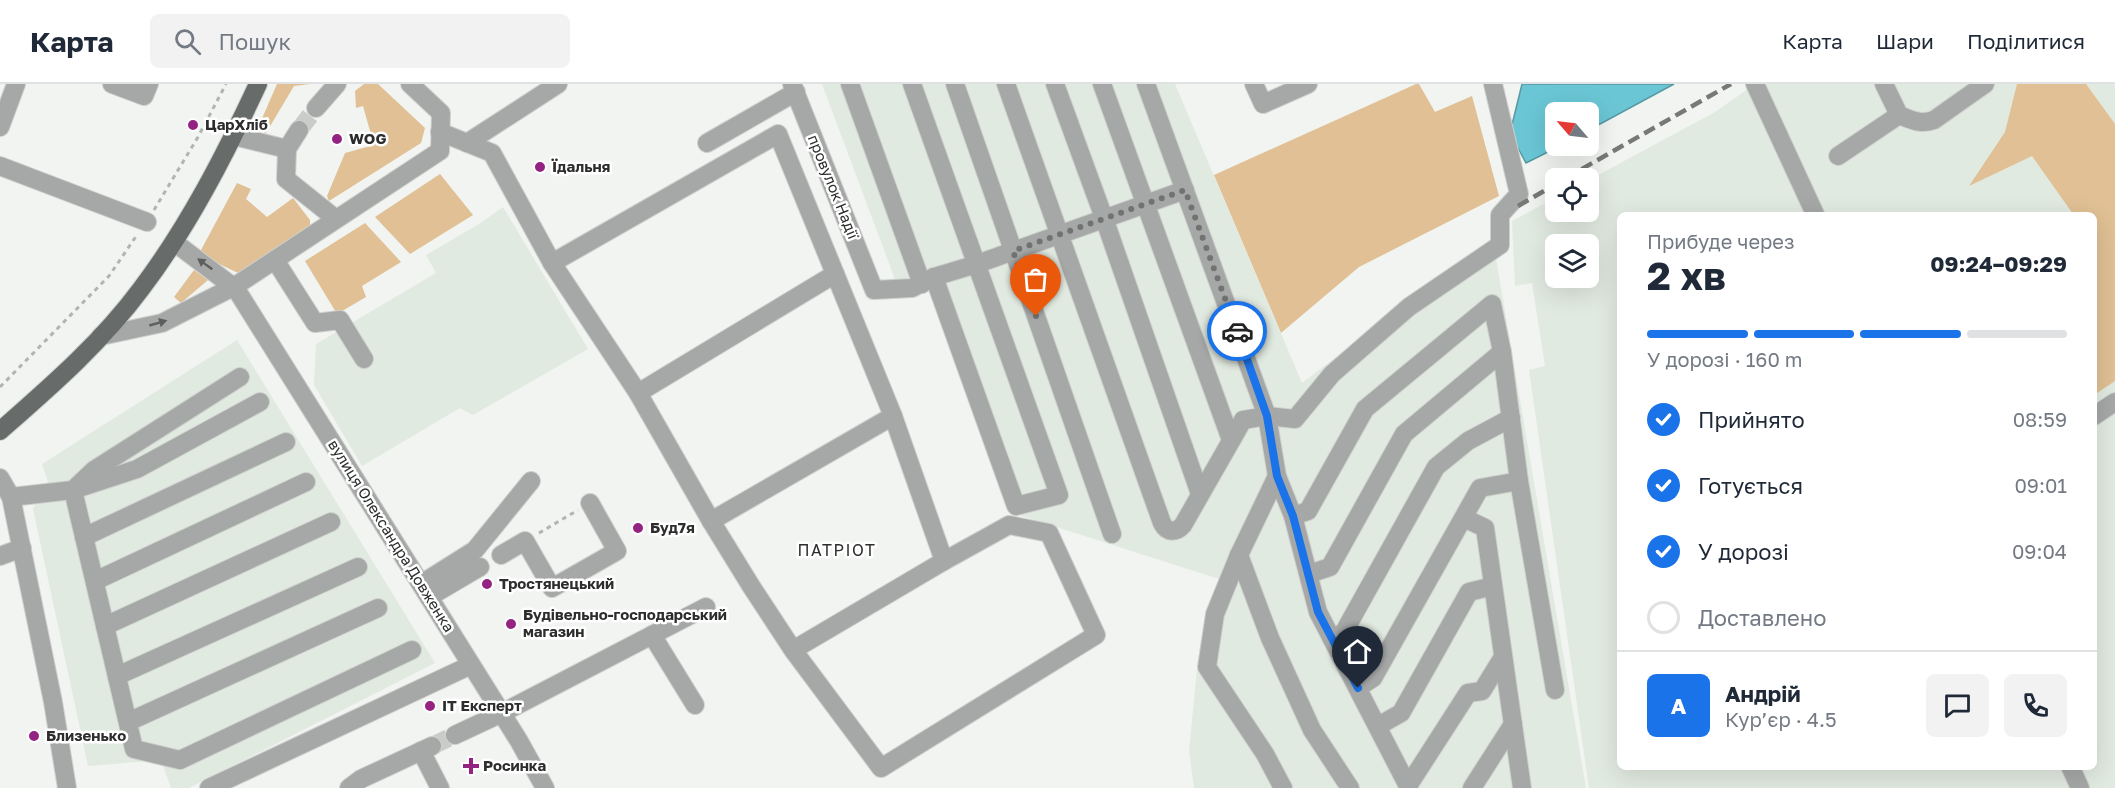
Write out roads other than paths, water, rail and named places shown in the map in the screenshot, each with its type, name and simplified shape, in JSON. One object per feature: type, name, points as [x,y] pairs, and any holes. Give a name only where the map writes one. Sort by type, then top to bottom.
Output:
[{"type":"main road","points":[[0,431],[58,381],[140,291],[174,242],[234,136],[258,84]]},
{"type":"street","points":[[0,127],[16,84]]},
{"type":"street","points":[[112,84],[144,96],[149,84]]},
{"type":"street","points":[[316,108],[337,84]]},
{"type":"street","points":[[101,336],[162,323],[235,286],[440,151],[441,113],[410,84]]},
{"type":"street","points":[[467,143],[558,84]]},
{"type":"street","points":[[850,84],[1016,506],[1059,495],[912,84]]},
{"type":"street","points":[[955,84],[1112,534]]},
{"type":"street","points":[[1006,84],[1164,527],[1172,531],[1180,528],[1243,420],[1267,416],[1295,419],[1332,374],[1409,308],[1500,245],[1500,215],[1519,194],[1493,84]]},
{"type":"street","points":[[1055,84],[1200,494]]},
{"type":"street","points":[[1102,84],[1231,440]]},
{"type":"street","points":[[1146,84],[1267,416],[1277,476],[1293,516],[1318,612],[1408,787]]},
{"type":"street","points":[[1254,84],[1263,104],[1308,84]]},
{"type":"street","points":[[1755,84],[1814,212]]},
{"type":"street","points":[[1884,84],[1899,115],[1918,123],[1934,120],[1985,84]]},
{"type":"street","points":[[707,143],[794,88]]},
{"type":"street","name":"провулок Надії","points":[[794,88],[874,290],[912,288],[928,280]]},
{"type":"street","points":[[1838,156],[1899,115]]},
{"type":"street","points":[[299,130],[287,149],[286,179],[336,219]]},
{"type":"street","points":[[440,132],[492,153],[552,263],[638,393],[711,522],[793,650],[881,768],[1096,635],[1048,533],[1009,525],[793,650]]},
{"type":"street","points":[[552,263],[778,134],[893,416],[944,561]]},
{"type":"street","points":[[234,136],[287,149]]},
{"type":"street","points":[[0,166],[147,222]]},
{"type":"street","points":[[928,280],[1185,190]]},
{"type":"street","points":[[174,242],[235,286]]},
{"type":"street","points":[[275,260],[315,323],[340,320],[364,359]]},
{"type":"street","points":[[638,393],[835,274]]},
{"type":"street","name":"вулиця Олександра Довженка","points":[[235,286],[502,713],[545,788]]},
{"type":"street","points":[[1293,516],[1308,511],[1365,409],[1492,304],[1502,352],[1519,482],[1556,690]]},
{"type":"street","points":[[1309,574],[1330,567],[1404,434],[1502,352]]},
{"type":"street","points":[[73,490],[94,470],[240,377]]},
{"type":"street","points":[[11,496],[73,490],[137,470],[260,402]]},
{"type":"street","points":[[2097,414],[2115,402]]},
{"type":"street","points":[[711,522],[893,416]]},
{"type":"street","points":[[1332,639],[1344,632],[1437,467],[1468,441],[1511,418]]},
{"type":"street","points":[[84,537],[286,442]]},
{"type":"street","points":[[1277,476],[1239,555],[1215,614],[1207,667],[1264,754],[1283,788]]},
{"type":"street","points":[[0,478],[11,496],[53,702],[67,788]]},
{"type":"street","points":[[425,591],[475,550],[531,481]]},
{"type":"street","points":[[95,581],[306,482]]},
{"type":"street","points":[[1358,688],[1373,678],[1480,488],[1519,482]]},
{"type":"street","points":[[73,490],[134,749],[180,760],[412,650]]},
{"type":"street","points":[[501,555],[525,541],[552,588],[617,551],[590,503]]},
{"type":"street","points":[[1464,518],[1485,528],[1522,788]]},
{"type":"street","points":[[105,626],[331,522]]},
{"type":"street","points":[[0,556],[22,548]]},
{"type":"street","points":[[1239,555],[1270,638],[1312,730],[1350,788]]},
{"type":"street","points":[[117,676],[358,567]]},
{"type":"street","points":[[425,591],[480,567]]},
{"type":"street","points":[[1378,726],[1401,712],[1469,592],[1493,586]]},
{"type":"street","points":[[455,735],[706,607]]},
{"type":"street","points":[[128,722],[378,608]]},
{"type":"street","points":[[652,635],[695,705]]},
{"type":"street","points":[[1408,787],[1468,693],[1482,691],[1503,657]]},
{"type":"street","points":[[210,788],[471,665]]},
{"type":"street","points":[[1472,788],[1513,724]]},
{"type":"street","points":[[349,788],[361,779],[426,748],[440,788]]},
{"type":"street","points":[[2072,770],[2080,788]]},
{"type":"water","points":[[1522,84],[1674,84],[1599,125],[1599,102],[1545,102],[1545,154],[1526,163],[1510,133]]},
{"type":"tunnel","points":[[299,130],[316,108]]},
{"type":"tunnel","points":[[432,746],[455,735]]},
{"type":"railway","points":[[1584,168],[1731,84]]},
{"type":"railway","points":[[1518,206],[1545,190]]},
{"type":"place","name":"ЦарХліб","points":[[193,125]]},
{"type":"place","name":"WOG","points":[[337,139]]},
{"type":"place","name":"Їдальня","points":[[540,167]]},
{"type":"place","name":"Буд7я","points":[[638,528]]},
{"type":"place","name":"Тростянецький","points":[[487,584]]},
{"type":"place","name":"Будівельно-господарський магазин","points":[[511,624]]},
{"type":"place","name":"IT Експерт","points":[[430,706]]},
{"type":"place","name":"Близенько","points":[[34,736]]},
{"type":"place","name":"Росинка","points":[[471,766]]},
{"type":"district","name":"ПАТРІОТ","points":[[837,550]]}]
